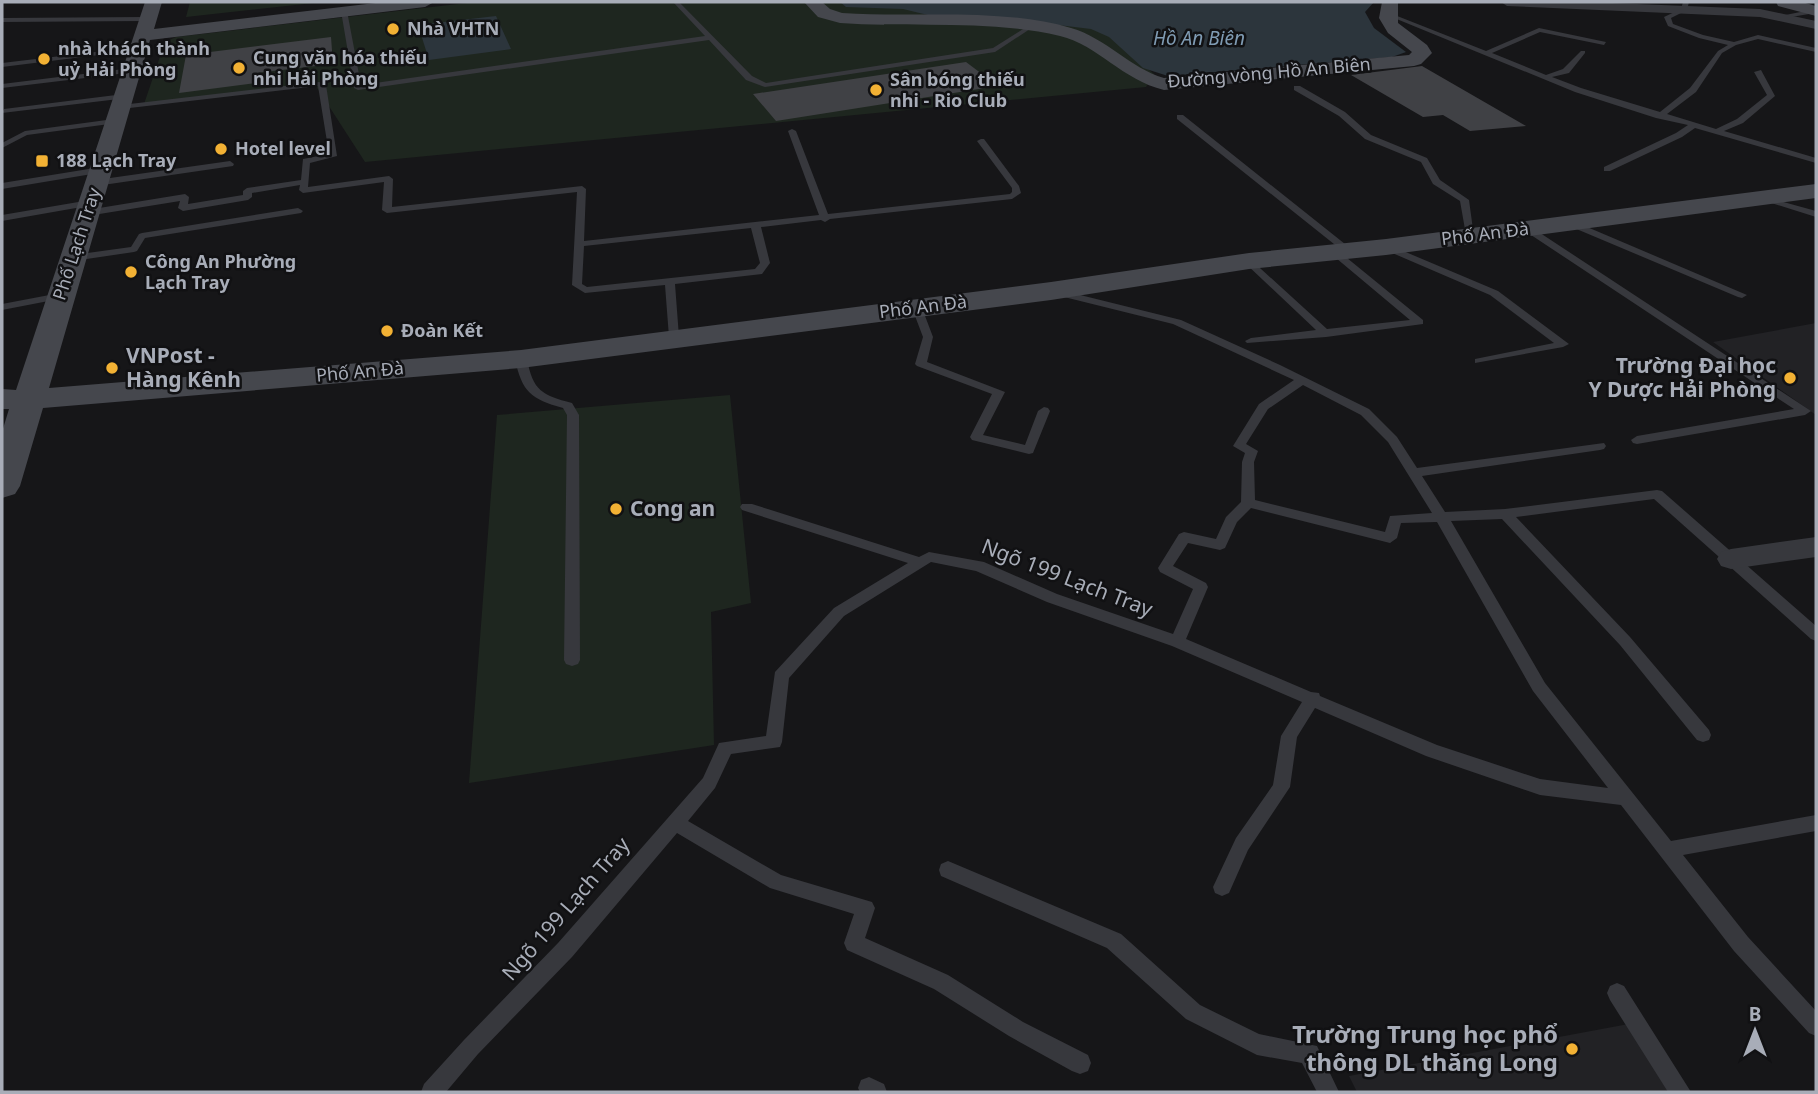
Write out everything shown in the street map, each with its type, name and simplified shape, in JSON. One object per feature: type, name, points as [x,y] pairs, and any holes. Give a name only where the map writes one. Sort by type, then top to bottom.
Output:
[{"type":"street","points":[[142,34],[349,7],[425,2]]},
{"type":"street","name":"Đường vòng Hồ An Biên","points":[[813,2],[824,13],[839,18],[1030,27],[1063,32],[1088,40],[1135,75],[1164,84],[1406,62],[1420,57],[1420,49],[1389,26],[1388,7]]},
{"type":"street","points":[[1507,2],[1685,6],[1760,13],[1781,9],[1814,11]]},
{"type":"street","name":"Phố Lạch Tray","points":[[2,486],[14,400],[60,296],[142,34]]},
{"type":"street","name":"Phố An Đà","points":[[14,400],[521,359],[674,337],[1051,291],[1248,261],[1386,247],[1816,191]]},
{"type":"street","points":[[1731,559],[1810,555]]},
{"type":"lane","points":[[676,2],[754,83],[765,85],[995,50],[1030,27]]},
{"type":"lane","points":[[1685,6],[1667,17],[1670,25],[1701,37],[1734,44]]},
{"type":"lane","points":[[349,7],[358,88],[709,38]]},
{"type":"lane","points":[[1388,7],[1545,78],[1659,116],[1816,161]]},
{"type":"lane","points":[[2,20],[142,34]]},
{"type":"lane","points":[[1486,53],[1539,30],[1604,43]]},
{"type":"lane","points":[[2,65],[142,34]]},
{"type":"lane","points":[[2,86],[142,34]]},
{"type":"lane","points":[[1659,116],[1693,90],[1720,52],[1734,44],[1758,37],[1816,50]]},
{"type":"lane","points":[[1545,78],[1566,71],[1583,52]]},
{"type":"lane","points":[[1717,131],[1740,121],[1771,96],[1758,72]]},
{"type":"lane","points":[[5,111],[120,108],[319,84],[322,85],[333,156],[306,161],[303,190],[389,179],[387,210],[582,189],[579,288],[593,291],[758,272],[765,263],[756,227]]},
{"type":"lane","points":[[1297,88],[1342,114],[1368,137],[1424,160],[1436,182],[1464,200],[1471,236]]},
{"type":"lane","points":[[2,146],[25,133],[120,108]]},
{"type":"lane","points":[[1180,117],[1340,250],[1419,322],[1251,341]]},
{"type":"lane","points":[[1607,169],[1679,135],[1694,125]]},
{"type":"lane","points":[[792,131],[825,219]]},
{"type":"lane","points":[[579,244],[825,219],[1012,196],[1017,193],[981,141]]},
{"type":"lane","points":[[2,218],[93,192],[230,164]]},
{"type":"lane","points":[[2,186],[185,197],[183,208],[248,197],[247,191],[305,182]]},
{"type":"lane","points":[[1765,198],[1816,214]]},
{"type":"lane","points":[[73,258],[134,249],[142,236],[298,211]]},
{"type":"lane","points":[[1570,223],[1742,295]]},
{"type":"lane","points":[[1528,229],[1805,411],[1637,440]]},
{"type":"lane","points":[[1386,247],[1494,293],[1563,344],[1479,361]]},
{"type":"lane","points":[[1248,261],[1326,334]]},
{"type":"lane","points":[[670,283],[674,337]]},
{"type":"lane","points":[[1051,291],[1177,322],[1365,412],[1393,440],[1414,472],[1539,687],[1741,944],[1816,1026]]},
{"type":"lane","points":[[2,307],[60,296]]},
{"type":"lane","points":[[917,308],[928,337],[920,364],[999,392],[976,437],[1029,450],[1044,411]]},
{"type":"lane","points":[[521,359],[525,382],[532,392],[568,406],[573,415],[572,660]]},
{"type":"lane","points":[[1302,380],[1263,407],[1239,446],[1252,451],[1248,462],[1248,503],[1390,538],[1395,519],[1505,514],[1657,494],[1816,635]]},
{"type":"lane","points":[[1414,472],[1600,446]]},
{"type":"lane","name":"Ngõ 199 Lạch Tray","points":[[432,1092],[471,1047],[565,950],[709,783],[725,748],[774,742],[781,676],[839,612],[929,557],[979,566],[1052,598],[1177,642],[1201,587],[1164,568],[1184,537],[1220,545],[1231,520],[1248,503]]},
{"type":"lane","points":[[747,507],[920,562]]},
{"type":"lane","points":[[1505,514],[1625,640],[1703,735]]},
{"type":"lane","points":[[1177,642],[1223,664],[1313,698],[1432,751],[1540,787],[1625,798]]},
{"type":"lane","points":[[1222,887],[1242,844],[1281,787],[1289,736],[1313,698]]},
{"type":"lane","points":[[674,822],[777,883],[865,908],[854,943],[941,982],[1016,1029],[1080,1063]]},
{"type":"lane","points":[[1666,850],[1816,823]]},
{"type":"lane","points":[[948,870],[1114,941],[1193,1012],[1257,1044],[1309,1054],[1328,1092]]},
{"type":"lane","points":[[1617,993],[1680,1092]]},
{"type":"shaded area","points":[[190,2],[323,2],[186,17]]},
{"type":"shaded area","points":[[475,2],[853,2],[1017,16],[1101,29],[1154,74],[1146,87],[365,162],[314,83],[144,104],[165,42],[176,37]]},
{"type":"shaded area","name":"Trường Đại học Y Dược Hải Phòng","points":[[1816,323],[1816,415],[1713,342]]},
{"type":"shaded area","name":"Cong an","points":[[730,395],[751,603],[711,612],[714,745],[469,783],[497,415]]},
{"type":"shaded area","name":"Trường Trung học phổ thông DL thăng Long","points":[[1634,1023],[1681,1092],[1357,1092],[1349,1076]]},
{"type":"water","name":"Hồ An Biên","points":[[840,2],[1374,2],[1365,12],[1374,28],[1406,52],[1392,57],[1168,76],[1143,68],[1109,37],[1091,29],[1017,20],[932,16],[903,9],[846,7]]},
{"type":"water","points":[[496,16],[511,49],[429,60],[418,25]]},
{"type":"building","name":"Cung văn hóa thiếu nhi Hải Phòng","points":[[331,37],[333,64],[256,73],[256,83],[179,93],[186,55]]},
{"type":"building","name":"Sân bóng thiếu nhi - Rio Club","points":[[966,62],[998,86],[776,121],[753,94]]},
{"type":"building","points":[[1422,66],[1526,126],[1470,131],[1443,115],[1423,117],[1351,75]]},
{"type":"place","name":"Nhà VHTN","points":[[393,29]]},
{"type":"place","name":"nhà khách thành uỷ Hải Phòng","points":[[44,59]]},
{"type":"place","name":"Cung văn hóa thiếu nhi Hải Phòng","points":[[239,68]]},
{"type":"place","name":"Sân bóng thiếu nhi - Rio Club","points":[[876,90]]},
{"type":"place","name":"Hotel level","points":[[221,149]]},
{"type":"place","name":"188 Lạch Tray","points":[[42,161]]},
{"type":"place","name":"Công An Phường Lạch Tray","points":[[131,272]]},
{"type":"place","name":"Đoàn Kết","points":[[387,331]]},
{"type":"place","name":"VNPost - Hàng Kênh","points":[[112,368]]},
{"type":"place","name":"Trường Đại học Y Dược Hải Phòng","points":[[1790,378]]},
{"type":"place","name":"Cong an","points":[[616,509]]},
{"type":"place","name":"Trường Trung học phổ thông DL thăng Long","points":[[1572,1049]]}]
